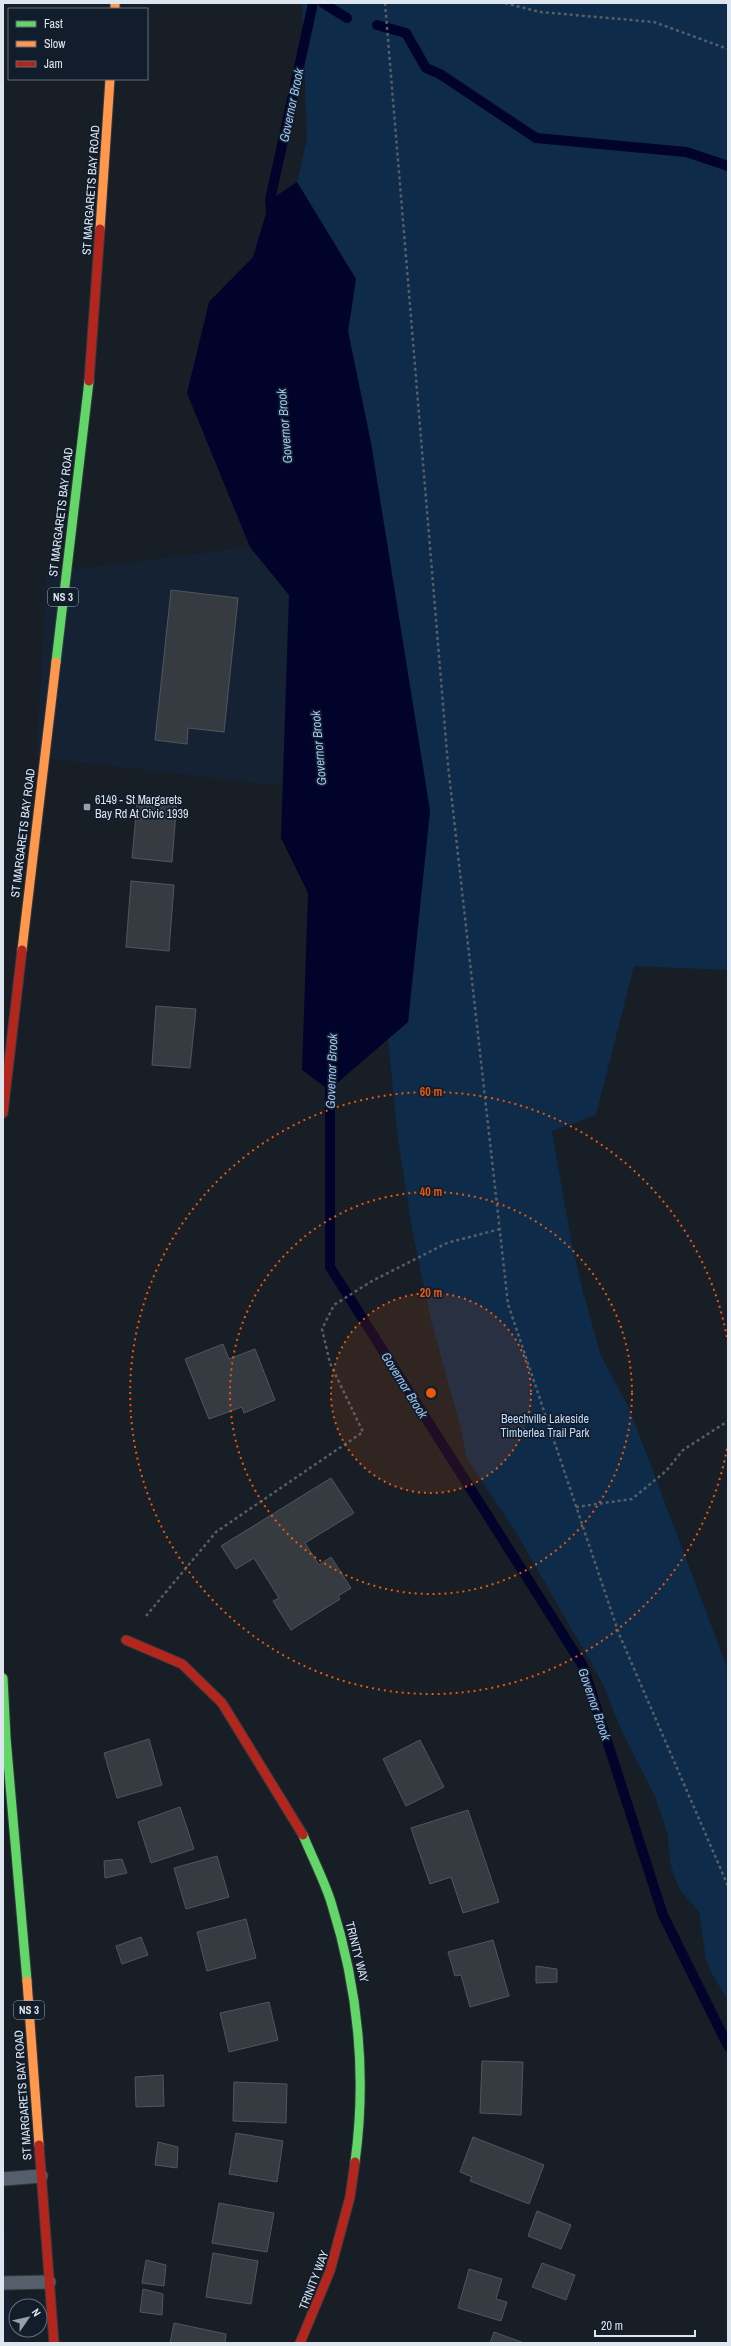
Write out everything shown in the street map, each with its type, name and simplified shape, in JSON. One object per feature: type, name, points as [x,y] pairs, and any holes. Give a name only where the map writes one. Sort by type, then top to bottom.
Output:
[{"type":"main road","name":"ST MARGARETS BAY ROAD","points":[[3,1113],[93,343],[110,80]]},
{"type":"main road","name":"TRINITY WAY","points":[[126,1640],[181,1664],[221,1702],[281,1793],[309,1845],[332,1900],[348,1957],[361,2045],[363,2105],[357,2164],[352,2193],[338,2251],[318,2307],[300,2343]]},
{"type":"main road","name":"ST MARGARETS BAY ROAD","points":[[3,1678],[6,1738],[21,1908],[54,2343]]},
{"type":"lane","points":[[3,2179],[41,2176]]},
{"type":"lane","points":[[3,2283],[49,2282]]},
{"type":"path","points":[[386,3],[448,765],[508,1304],[619,1634],[728,1886]]},
{"type":"path","points":[[505,3],[540,12],[654,22],[728,49]]},
{"type":"path","points":[[126,1640],[216,1532],[364,1432],[330,1363],[322,1328],[334,1305],[372,1281],[447,1243],[500,1229]]},
{"type":"path","points":[[576,1507],[632,1499],[666,1471],[683,1450],[728,1421]]},
{"type":"shaded area","points":[[250,547],[289,595],[283,786],[36,757],[47,573]]},
{"type":"shaded area","points":[[3,2197],[9,2298],[8,2298],[8,2338],[12,2338],[12,2343],[3,2343]]},
{"type":"green space","name":"Beechville Lakeside Timberlea Trail Park","points":[[302,3],[728,3],[728,970],[634,966],[596,1115],[552,1131],[571,1240],[583,1292],[601,1356],[630,1410],[728,1670],[728,2000],[712,1974],[706,1959],[699,1912],[680,1890],[675,1878],[670,1862],[668,1835],[655,1796],[622,1732],[603,1684],[520,1539],[466,1457],[461,1429],[431,1320],[413,1234],[398,1140],[388,1039],[408,1021],[430,811],[371,443],[348,331],[356,279],[297,182],[307,139]]},
{"type":"water","points":[[297,182],[356,279],[348,331],[371,443],[430,811],[408,1022],[329,1090],[302,1070],[308,893],[281,838],[289,595],[250,547],[187,393],[209,302],[253,257],[270,200]]},
{"type":"building","points":[[171,590],[238,598],[224,732],[188,728],[187,744],[155,740]]},
{"type":"building","points":[[138,795],[177,799],[172,862],[132,858]]},
{"type":"building","points":[[131,881],[174,885],[169,951],[126,947]]},
{"type":"building","points":[[156,1006],[196,1009],[190,1068],[152,1065]]},
{"type":"building","points":[[223,1344],[229,1359],[255,1349],[275,1400],[244,1413],[242,1407],[209,1419],[185,1359]]},
{"type":"building","points":[[331,1478],[354,1513],[305,1543],[319,1565],[331,1557],[351,1588],[338,1596],[340,1599],[291,1630],[273,1601],[279,1598],[254,1558],[236,1569],[221,1546]]},
{"type":"building","points":[[149,1739],[162,1785],[117,1798],[104,1753]]},
{"type":"building","points":[[420,1740],[444,1787],[406,1806],[383,1759]]},
{"type":"building","points":[[180,1807],[194,1849],[151,1863],[138,1822]]},
{"type":"building","points":[[468,1810],[499,1902],[463,1913],[451,1877],[430,1884],[411,1828]]},
{"type":"building","points":[[217,1856],[229,1897],[186,1909],[174,1868]]},
{"type":"building","points":[[122,1859],[127,1873],[105,1878],[104,1861]]},
{"type":"building","points":[[246,1919],[256,1958],[207,1971],[197,1932]]},
{"type":"building","points":[[141,1937],[148,1955],[122,1964],[116,1946]]},
{"type":"building","points":[[493,1940],[509,1996],[470,2007],[461,1975],[455,1976],[448,1952]]},
{"type":"building","points":[[536,1966],[557,1969],[557,1982],[536,1983]]},
{"type":"building","points":[[269,2002],[278,2040],[229,2052],[220,2013]]},
{"type":"building","points":[[482,2061],[523,2062],[521,2115],[480,2113]]},
{"type":"building","points":[[163,2075],[164,2106],[136,2107],[135,2077]]},
{"type":"building","points":[[234,2082],[287,2084],[286,2123],[233,2121]]},
{"type":"building","points":[[236,2133],[283,2141],[277,2182],[229,2174]]},
{"type":"building","points":[[473,2137],[544,2165],[529,2204],[470,2181],[472,2177],[460,2172]]},
{"type":"building","points":[[158,2142],[178,2147],[177,2168],[155,2165]]},
{"type":"building","points":[[219,2203],[274,2213],[267,2252],[212,2243]]},
{"type":"building","points":[[537,2211],[571,2225],[561,2249],[528,2236]]},
{"type":"building","points":[[213,2253],[258,2261],[251,2304],[206,2297]]},
{"type":"building","points":[[146,2260],[166,2265],[164,2286],[142,2283]]},
{"type":"building","points":[[542,2263],[575,2275],[566,2300],[532,2287]]},
{"type":"building","points":[[469,2269],[502,2279],[496,2299],[507,2302],[501,2321],[458,2308]]},
{"type":"building","points":[[143,2289],[163,2294],[162,2315],[140,2312]]},
{"type":"building","points":[[174,2323],[226,2334],[225,2343],[170,2343]]},
{"type":"building","points":[[494,2332],[524,2343],[490,2343]]},
{"type":"waterway","name":"Governor Brook","points":[[271,212],[270,200],[313,3]]},
{"type":"waterway","points":[[323,3],[347,18]]},
{"type":"waterway","points":[[377,25],[406,33],[426,68],[440,74],[536,138],[686,152],[728,166]]},
{"type":"waterway","name":"Governor Brook","points":[[330,1077],[330,1267],[583,1666],[663,1915],[728,2046]]},
{"type":"traffic: fast","points":[[56,662],[89,381]]},
{"type":"traffic: fast","points":[[3,1678],[6,1738],[27,1981]]},
{"type":"traffic: fast","points":[[303,1835],[331,1902],[348,1966],[354,1998],[360,2063],[359,2129],[355,2162]]},
{"type":"traffic: slow","points":[[115,3],[115,8]]},
{"type":"traffic: slow","points":[[100,229],[110,80]]},
{"type":"traffic: slow","points":[[22,950],[56,662]]},
{"type":"traffic: slow","points":[[27,1981],[39,2145]]},
{"type":"traffic: jam","points":[[89,381],[100,229]]},
{"type":"traffic: jam","points":[[3,1113],[22,950]]},
{"type":"traffic: jam","points":[[126,1640],[182,1664],[222,1703],[303,1835]]},
{"type":"traffic: jam","points":[[39,2145],[54,2343]]},
{"type":"traffic: jam","points":[[300,2343],[330,2271],[350,2197],[355,2162]]},
{"type":"place","name":"6149 - St Margarets Bay Rd At Civic 1939","points":[[87,807]]}]
